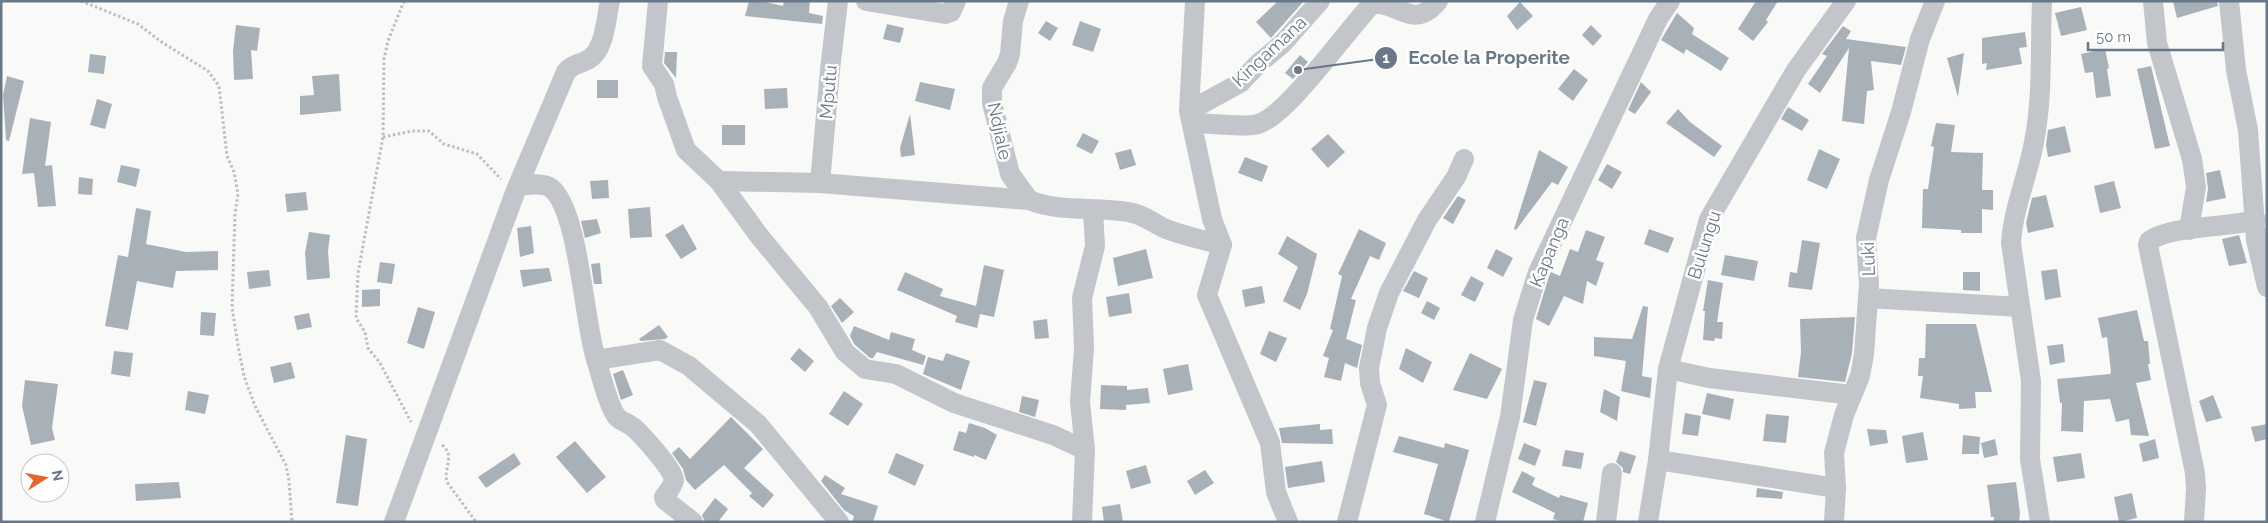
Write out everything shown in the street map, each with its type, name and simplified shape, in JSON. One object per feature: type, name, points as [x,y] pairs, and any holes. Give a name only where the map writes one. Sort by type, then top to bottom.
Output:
[{"type":"street","points":[[394,522],[517,188],[566,72],[572,65],[586,61],[595,55],[600,43],[610,1]]},
{"type":"street","points":[[658,1],[652,66],[664,84],[686,150],[719,181],[760,237],[818,307],[845,352],[865,369],[896,374],[954,403],[1053,434],[1085,450]]},
{"type":"street","name":"Mputu","points":[[820,183],[838,1]]},
{"type":"street","points":[[866,1],[948,14],[956,1]]},
{"type":"street","name":"Ndjiale","points":[[1019,1],[1013,21],[1010,54],[1007,63],[992,88],[992,103],[1010,174],[1028,200]]},
{"type":"street","points":[[1195,1],[1190,117],[1212,219],[1222,245],[1207,295],[1270,443],[1276,492],[1288,522]]},
{"type":"street","name":"Kingamana","points":[[1190,117],[1240,83],[1258,64],[1283,43],[1320,1]]},
{"type":"street","points":[[1190,117],[1259,124],[1277,112],[1295,94],[1372,4],[1380,2],[1419,15],[1426,13],[1438,1]]},
{"type":"street","name":"Kapanga","points":[[1485,522],[1510,417],[1523,320],[1538,272],[1658,19],[1670,1]]},
{"type":"street","name":"Bulungu","points":[[1648,522],[1658,460],[1668,369],[1709,219],[1796,70],[1846,1]]},
{"type":"street","name":"Luki","points":[[1834,522],[1836,488],[1834,453],[1844,415],[1860,376],[1864,354],[1868,298],[1866,238],[1879,180],[1901,112],[1920,39],[1934,1]]},
{"type":"street","points":[[2040,522],[2030,459],[2031,381],[2011,253],[2012,234],[2035,141],[2040,80],[2042,1]]},
{"type":"street","points":[[2153,1],[2157,43],[2192,159],[2196,187],[2189,230]]},
{"type":"street","points":[[2229,1],[2236,70],[2246,122],[2256,220],[2261,239],[2267,287]]},
{"type":"street","points":[[1347,522],[1377,405],[1370,383],[1370,368],[1383,310],[1407,256],[1427,220],[1456,177],[1464,159]]},
{"type":"street","points":[[719,181],[820,183],[1028,200],[1040,205],[1068,209],[1137,214],[1168,230],[1222,245]]},
{"type":"street","points":[[517,188],[544,184],[551,188],[565,208],[582,278],[589,337],[617,417],[632,426],[669,469],[674,478],[664,497],[665,500],[693,522]]},
{"type":"street","points":[[1082,522],[1085,450],[1080,402],[1084,348],[1082,298],[1096,246],[1093,210]]},
{"type":"street","points":[[2194,522],[2196,489],[2194,473],[2148,245],[2149,241],[2160,235],[2256,220]]},
{"type":"street","points":[[1868,298],[2020,307]]},
{"type":"street","points":[[596,360],[660,350],[689,366],[758,424],[840,522]]},
{"type":"street","points":[[1668,369],[1708,378],[1852,395]]},
{"type":"street","points":[[1658,460],[1836,488]]},
{"type":"street","points":[[1606,522],[1612,473]]},
{"type":"path","points":[[81,1],[138,24],[160,42],[182,53],[208,71],[219,86],[227,156],[234,172],[238,194],[235,212],[232,307],[238,346],[244,376],[255,406],[286,466],[292,522]]},
{"type":"path","points":[[404,1],[388,41],[384,59],[382,137],[358,273],[356,318],[365,332],[368,348],[380,364],[411,423],[425,435],[447,449],[449,463],[446,474],[447,482],[476,522]]},
{"type":"path","points":[[382,137],[412,131],[429,131],[444,144],[477,154],[501,179],[517,188]]},
{"type":"building","points":[[749,1],[761,1],[783,6],[784,1],[810,1],[809,13],[823,16],[822,24],[745,16]]},
{"type":"building","points":[[1278,1],[1304,1],[1271,38],[1256,22]]},
{"type":"building","points":[[1756,1],[1778,1],[1766,20],[1768,22],[1753,41],[1738,29]]},
{"type":"building","points":[[2173,1],[2217,1],[2218,6],[2177,18]]},
{"type":"building","points":[[1520,2],[1533,16],[1517,30],[1507,16]]},
{"type":"building","points":[[2081,7],[2087,30],[2061,36],[2055,13]]},
{"type":"building","points":[[1677,13],[1694,28],[1692,34],[1729,58],[1721,71],[1686,49],[1684,54],[1661,40]]},
{"type":"building","points":[[1046,21],[1058,28],[1050,41],[1038,33]]},
{"type":"building","points":[[1080,21],[1101,29],[1093,52],[1072,45]]},
{"type":"building","points":[[887,24],[904,28],[900,43],[883,39]]},
{"type":"building","points":[[236,25],[260,28],[257,51],[251,50],[253,79],[234,80],[233,51]]},
{"type":"building","points":[[1591,25],[1602,36],[1593,46],[1582,35]]},
{"type":"building","points":[[1843,26],[1851,31],[1846,39],[1906,47],[1901,65],[1871,61],[1874,90],[1867,91],[1864,124],[1842,121],[1849,48],[1820,93],[1808,84],[1827,56],[1822,54]]},
{"type":"building","points":[[2025,32],[2027,47],[2019,48],[2022,64],[1986,70],[1987,63],[1982,64],[1982,38]]},
{"type":"building","points":[[2105,49],[2109,68],[2107,69],[2111,96],[2096,98],[2093,72],[2085,73],[2081,54]]},
{"type":"building","points":[[665,52],[677,52],[676,78],[664,63]]},
{"type":"building","points":[[1964,53],[1958,97],[1947,58]]},
{"type":"building","points":[[90,54],[106,56],[104,74],[88,72]]},
{"type":"building","points":[[1300,55],[1308,62],[1293,79],[1285,73]]},
{"type":"building","points":[[2151,66],[2170,146],[2155,149],[2137,69]]},
{"type":"building","points":[[1574,69],[1588,80],[1573,101],[1558,89]]},
{"type":"building","points":[[339,74],[341,111],[300,115],[300,96],[314,95],[312,76]]},
{"type":"building","points":[[7,76],[24,81],[9,141],[6,140],[3,95]]},
{"type":"building","points":[[597,80],[618,80],[618,98],[597,98]]},
{"type":"building","points":[[920,82],[955,89],[950,110],[915,101]]},
{"type":"building","points":[[1641,82],[1651,92],[1635,114],[1628,110]]},
{"type":"building","points":[[787,88],[788,108],[765,109],[764,89]]},
{"type":"building","points":[[97,99],[112,104],[105,129],[90,125]]},
{"type":"building","points":[[1788,107],[1809,120],[1802,131],[1781,119]]},
{"type":"building","points":[[1678,109],[1690,122],[1722,146],[1714,157],[1666,123]]},
{"type":"building","points":[[910,114],[915,155],[901,157],[900,148]]},
{"type":"building","points":[[30,118],[51,122],[45,166],[52,165],[56,206],[38,207],[34,173],[22,174]]},
{"type":"building","points":[[1936,123],[1955,125],[1951,152],[1983,153],[1982,190],[1993,190],[1993,210],[1982,209],[1982,233],[1961,233],[1961,230],[1922,228],[1923,189],[1928,189],[1934,147],[1931,146]]},
{"type":"building","points":[[722,125],[745,125],[745,145],[722,145]]},
{"type":"building","points":[[2065,126],[2071,152],[2048,157],[2046,145],[2048,130]]},
{"type":"building","points":[[1083,133],[1099,141],[1092,154],[1076,146]]},
{"type":"building","points":[[1328,134],[1345,152],[1328,168],[1311,149]]},
{"type":"building","points":[[1131,149],[1136,165],[1120,170],[1115,153]]},
{"type":"building","points":[[1819,149],[1840,159],[1827,189],[1807,180]]},
{"type":"building","points":[[1539,150],[1568,167],[1558,185],[1552,182],[1516,230],[1514,229]]},
{"type":"building","points":[[1245,157],[1268,166],[1262,182],[1238,173]]},
{"type":"building","points":[[1607,164],[1622,172],[1612,189],[1598,180]]},
{"type":"building","points":[[121,165],[140,169],[136,187],[117,182]]},
{"type":"building","points":[[2220,170],[2226,198],[2206,202],[2208,189],[2206,173]]},
{"type":"building","points":[[79,177],[93,179],[92,195],[78,194]]},
{"type":"building","points":[[608,180],[609,198],[592,199],[590,181]]},
{"type":"building","points":[[2114,181],[2121,208],[2100,213],[2094,186]]},
{"type":"building","points":[[306,192],[308,210],[287,212],[285,194]]},
{"type":"building","points":[[2046,195],[2054,227],[2028,233],[2026,223],[2032,198]]},
{"type":"building","points":[[1458,196],[1466,200],[1453,224],[1443,218]]},
{"type":"building","points":[[650,207],[652,237],[630,238],[628,209]]},
{"type":"building","points":[[136,208],[151,211],[146,244],[186,252],[218,251],[218,270],[176,271],[173,288],[137,281],[128,330],[105,326],[118,255],[128,257]]},
{"type":"building","points":[[597,219],[601,233],[585,238],[581,221]]},
{"type":"building","points":[[683,224],[697,249],[681,259],[665,235]]},
{"type":"building","points":[[531,226],[534,253],[520,257],[517,228]]},
{"type":"building","points":[[1359,229],[1386,243],[1379,260],[1370,256],[1351,299],[1356,300],[1346,339],[1362,345],[1357,368],[1345,363],[1341,381],[1324,377],[1329,358],[1323,356],[1333,330],[1330,329],[1342,276],[1338,274]]},
{"type":"building","points":[[1649,229],[1674,238],[1668,253],[1644,244]]},
{"type":"building","points":[[1586,230],[1605,237],[1596,260],[1604,263],[1596,286],[1587,281],[1583,304],[1564,296],[1549,326],[1536,319],[1549,276],[1551,272],[1560,276],[1570,249],[1578,252]]},
{"type":"building","points":[[309,232],[330,235],[328,251],[330,278],[307,280],[305,253]]},
{"type":"building","points":[[2239,235],[2247,263],[2229,266],[2222,239]]},
{"type":"building","points":[[1287,236],[1317,254],[1307,294],[1300,310],[1283,301],[1298,267],[1278,254]]},
{"type":"building","points":[[1802,240],[1820,243],[1812,290],[1788,287],[1790,272],[1797,273]]},
{"type":"building","points":[[1146,249],[1153,278],[1118,286],[1113,258]]},
{"type":"building","points":[[1496,249],[1513,258],[1503,277],[1487,268]]},
{"type":"building","points":[[1725,255],[1758,261],[1754,281],[1721,275]]},
{"type":"building","points":[[380,262],[395,264],[392,284],[377,282]]},
{"type":"building","points":[[600,263],[602,284],[594,284],[591,264]]},
{"type":"building","points":[[984,265],[1004,270],[994,317],[980,314],[977,328],[955,322],[957,316],[897,290],[905,272],[943,289],[940,296],[976,306]]},
{"type":"building","points":[[549,268],[552,281],[523,287],[520,270]]},
{"type":"building","points":[[2057,269],[2061,297],[2045,300],[2041,271]]},
{"type":"building","points":[[269,270],[271,286],[249,289],[247,272]]},
{"type":"building","points":[[1414,271],[1428,278],[1419,298],[1403,291]]},
{"type":"building","points":[[1963,272],[1980,272],[1980,291],[1963,290]]},
{"type":"building","points":[[1471,276],[1484,283],[1475,302],[1461,295]]},
{"type":"building","points":[[1708,280],[1723,283],[1717,322],[1723,322],[1722,339],[1715,338],[1714,341],[1703,340],[1705,311],[1703,311]]},
{"type":"building","points":[[1262,286],[1265,303],[1245,307],[1242,290]]},
{"type":"building","points":[[380,289],[380,306],[362,307],[362,290]]},
{"type":"building","points":[[1129,293],[1132,313],[1109,317],[1106,297]]},
{"type":"building","points":[[840,298],[854,312],[842,323],[831,306]]},
{"type":"building","points":[[1427,301],[1440,308],[1434,320],[1421,313]]},
{"type":"building","points":[[1643,306],[1648,307],[1642,376],[1652,378],[1650,398],[1621,391],[1626,361],[1594,356],[1594,337],[1632,339]]},
{"type":"building","points":[[418,307],[435,312],[424,349],[407,343]]},
{"type":"building","points":[[2137,310],[2144,341],[2148,341],[2150,364],[2148,364],[2151,380],[2136,383],[2149,436],[2131,435],[2129,419],[2116,422],[2110,399],[2084,401],[2083,432],[2061,431],[2062,403],[2060,403],[2057,379],[2110,374],[2107,337],[2102,338],[2098,318]]},
{"type":"building","points":[[201,312],[216,313],[214,336],[200,335]]},
{"type":"building","points":[[309,313],[312,327],[297,330],[294,316]]},
{"type":"building","points":[[1855,317],[1852,353],[1845,382],[1798,377],[1801,352],[1800,319]]},
{"type":"building","points":[[1047,319],[1049,338],[1035,339],[1033,321]]},
{"type":"building","points":[[1926,324],[1976,324],[1992,392],[1975,392],[1976,408],[1959,409],[1959,404],[1920,398],[1923,376],[1918,376],[1919,358],[1925,358]]},
{"type":"building","points":[[659,325],[668,337],[665,339],[641,341],[639,339]]},
{"type":"building","points":[[854,326],[889,340],[891,332],[915,339],[912,350],[926,356],[923,365],[877,352],[873,358],[870,358],[854,344],[850,336]]},
{"type":"building","points":[[1269,331],[1287,338],[1276,362],[1260,354]]},
{"type":"building","points":[[2063,344],[2065,362],[2050,365],[2047,346]]},
{"type":"building","points":[[799,348],[814,361],[805,372],[790,359]]},
{"type":"building","points":[[1406,348],[1432,362],[1423,383],[1399,369]]},
{"type":"building","points":[[114,351],[133,353],[130,377],[111,374]]},
{"type":"building","points":[[946,353],[970,361],[961,390],[923,374],[928,357],[943,361]]},
{"type":"building","points":[[1470,353],[1502,369],[1487,399],[1453,390]]},
{"type":"building","points":[[291,362],[295,378],[274,383],[270,367]]},
{"type":"building","points":[[1188,364],[1193,390],[1168,395],[1163,369]]},
{"type":"building","points":[[623,370],[633,395],[621,400],[613,374]]},
{"type":"building","points":[[25,380],[58,384],[52,428],[55,440],[31,445],[22,406]]},
{"type":"building","points":[[1534,380],[1547,383],[1536,426],[1523,422]]},
{"type":"building","points":[[1101,385],[1127,386],[1127,390],[1148,388],[1150,403],[1126,405],[1126,410],[1100,409]]},
{"type":"building","points":[[1604,389],[1620,397],[1617,421],[1600,412]]},
{"type":"building","points":[[188,391],[209,395],[205,414],[185,410]]},
{"type":"building","points":[[844,391],[863,404],[848,426],[829,414]]},
{"type":"building","points":[[1707,393],[1734,399],[1730,420],[1702,414]]},
{"type":"building","points":[[2213,395],[2222,418],[2206,422],[2199,401]]},
{"type":"building","points":[[1022,396],[1039,400],[1035,417],[1019,412]]},
{"type":"building","points":[[1685,413],[1701,416],[1698,436],[1682,434]]},
{"type":"building","points":[[1766,414],[1789,416],[1786,443],[1763,441]]},
{"type":"building","points":[[731,417],[763,449],[744,468],[774,495],[763,508],[749,496],[752,493],[724,465],[695,490],[686,480],[683,469],[672,453],[679,447],[690,459]]},
{"type":"building","points":[[969,423],[985,428],[997,435],[986,460],[953,450],[959,431],[966,433]]},
{"type":"building","points":[[1320,424],[1320,430],[1332,429],[1333,444],[1282,443],[1279,428]]},
{"type":"building","points":[[2267,424],[2267,439],[2255,442],[2251,427]]},
{"type":"building","points":[[1867,429],[1886,430],[1888,443],[1870,446]]},
{"type":"building","points":[[1923,432],[1928,460],[1906,463],[1902,436]]},
{"type":"building","points":[[346,435],[367,439],[358,506],[336,503]]},
{"type":"building","points":[[1963,435],[1980,437],[1979,454],[1962,454]]},
{"type":"building","points":[[1399,436],[1444,448],[1445,443],[1469,450],[1449,522],[1424,514],[1438,464],[1393,452]]},
{"type":"building","points":[[1995,439],[1998,455],[1984,458],[1981,443]]},
{"type":"building","points":[[2155,439],[2159,458],[2143,462],[2139,444]]},
{"type":"building","points":[[575,441],[606,477],[587,493],[556,457]]},
{"type":"building","points":[[1524,443],[1541,450],[1535,466],[1518,459]]},
{"type":"building","points":[[1565,450],[1584,453],[1581,469],[1562,466]]},
{"type":"building","points":[[1620,451],[1636,456],[1630,474],[1623,472],[1623,468],[1616,462]]},
{"type":"building","points":[[514,453],[521,464],[486,488],[478,477]]},
{"type":"building","points":[[896,453],[924,465],[915,486],[888,473]]},
{"type":"building","points":[[2081,453],[2085,478],[2057,482],[2053,457]]},
{"type":"building","points":[[1322,461],[1325,482],[1288,488],[1285,467]]},
{"type":"building","points":[[1146,465],[1151,483],[1131,489],[1126,471]]},
{"type":"building","points":[[1205,470],[1214,483],[1195,495],[1187,481]]},
{"type":"building","points":[[1522,471],[1535,478],[1532,485],[1559,498],[1560,495],[1588,503],[1583,522],[1564,522],[1553,519],[1555,513],[1512,492]]},
{"type":"building","points":[[825,475],[845,488],[841,494],[878,506],[873,522],[852,522],[854,516],[844,510],[821,481]]},
{"type":"building","points":[[179,482],[181,498],[136,501],[135,484]]},
{"type":"building","points":[[2016,482],[2020,513],[2019,522],[1994,522],[1994,517],[1991,517],[1987,485]]},
{"type":"building","points":[[1757,488],[1783,492],[1782,499],[1756,497]]},
{"type":"building","points":[[2132,493],[2137,518],[2119,522],[2114,497]]},
{"type":"building","points":[[715,498],[728,509],[718,522],[705,522],[702,515]]},
{"type":"building","points":[[1120,504],[1123,522],[1104,522],[1102,507]]},
{"type":"place","name":"Ecole la Properite","points":[[1298,70]]}]
